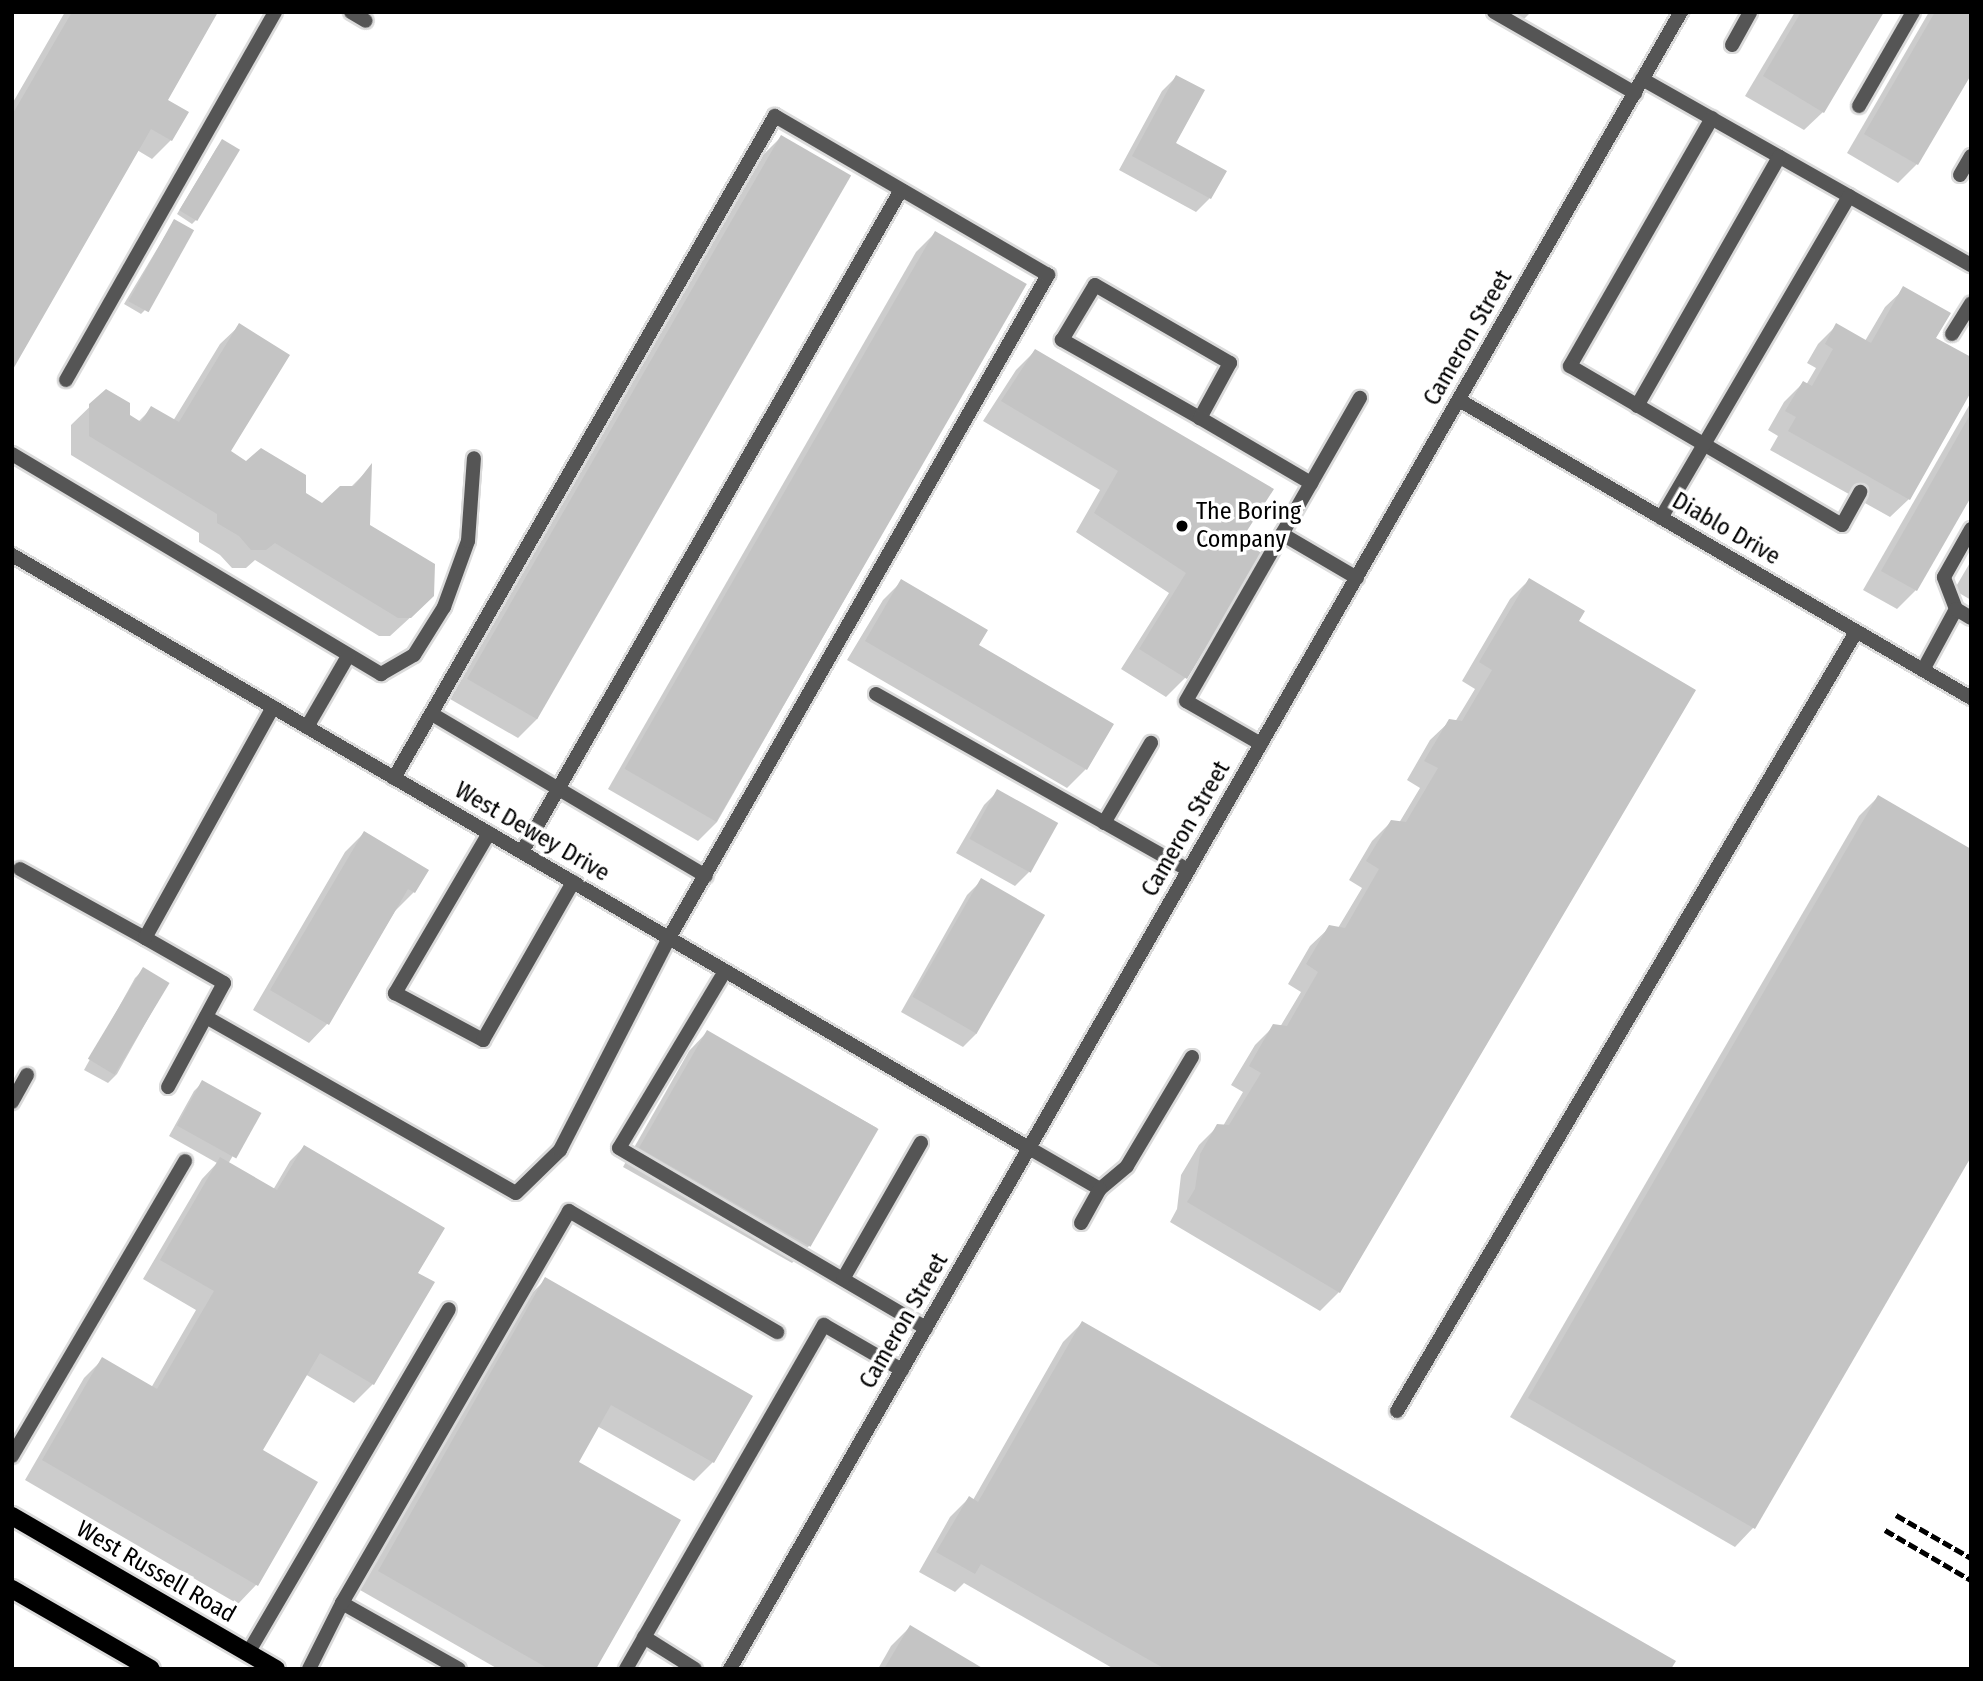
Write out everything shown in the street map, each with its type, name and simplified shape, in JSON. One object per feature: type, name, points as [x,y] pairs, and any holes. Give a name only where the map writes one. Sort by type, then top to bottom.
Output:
[{"type":"main road","name":"West Russell Road","points":[[12,1516],[276,1669]]},
{"type":"main road","points":[[12,1589],[151,1669]]},
{"type":"street","points":[[66,380],[275,12]]},
{"type":"street","points":[[351,12],[366,21]]},
{"type":"street","points":[[1494,12],[1639,86],[1712,118],[1971,265]]},
{"type":"street","name":"Cameron Street","points":[[730,1669],[1681,12]]},
{"type":"street","points":[[1732,45],[1750,12]]},
{"type":"street","points":[[1859,106],[1913,12]]},
{"type":"street","points":[[206,1017],[516,1193],[560,1150],[669,938],[1048,275],[775,116],[394,778]]},
{"type":"street","points":[[1712,118],[1570,366],[1842,526],[1860,492]]},
{"type":"street","points":[[1960,175],[1971,156]]},
{"type":"street","points":[[1637,406],[1779,157]]},
{"type":"street","points":[[523,852],[901,190]]},
{"type":"street","points":[[1661,518],[1849,196]]},
{"type":"street","points":[[1200,418],[1230,363],[1095,285],[1062,340],[1311,482]]},
{"type":"street","points":[[1952,334],[1971,304]]},
{"type":"street","points":[[1261,744],[1186,701],[1360,398]]},
{"type":"street","name":"Diablo Drive","points":[[1459,400],[1971,698]]},
{"type":"street","points":[[12,454],[381,674],[414,654],[444,607],[468,541],[474,458]]},
{"type":"street","points":[[1971,529],[1944,578],[1956,609],[1971,618]]},
{"type":"street","points":[[1282,534],[1357,578]]},
{"type":"street","name":"West Dewey Drive","points":[[12,555],[1100,1189]]},
{"type":"street","points":[[1923,670],[1956,609]]},
{"type":"street","points":[[1397,1411],[1856,632]]},
{"type":"street","points":[[307,727],[348,656]]},
{"type":"street","points":[[876,694],[1188,870]]},
{"type":"street","points":[[145,937],[273,707]]},
{"type":"street","points":[[432,714],[706,876]]},
{"type":"street","points":[[1104,823],[1151,743]]},
{"type":"street","points":[[488,833],[395,993],[484,1040],[573,882]]},
{"type":"street","points":[[20,869],[145,937],[224,984],[167,1087]]},
{"type":"street","points":[[725,971],[619,1148],[926,1328]]},
{"type":"street","points":[[1081,1223],[1100,1189],[1127,1167],[1192,1057]]},
{"type":"street","points":[[12,1102],[27,1075]]},
{"type":"street","points":[[843,1279],[921,1143]]},
{"type":"street","points":[[12,1457],[185,1161]]},
{"type":"street","points":[[309,1669],[342,1603],[569,1211],[777,1332]]},
{"type":"street","points":[[248,1653],[449,1310]]},
{"type":"street","points":[[626,1669],[824,1325],[902,1370]]},
{"type":"street","points":[[342,1603],[459,1669]]},
{"type":"street","points":[[644,1637],[695,1669]]},
{"type":"building","points":[[72,12],[218,12],[168,100],[189,112],[172,141],[151,129],[12,371],[12,115]]},
{"type":"building","points":[[1801,12],[1884,12],[1824,113],[1763,76]]},
{"type":"building","points":[[1935,12],[1971,12],[1971,75],[1918,165],[1864,134]]},
{"type":"building","points":[[1176,75],[1205,90],[1176,143],[1227,171],[1211,199],[1132,156]]},
{"type":"building","points":[[781,135],[851,176],[537,719],[467,679]]},
{"type":"building","points":[[222,139],[240,150],[197,221],[179,210]]},
{"type":"building","points":[[174,219],[194,230],[149,312],[128,301]]},
{"type":"building","points":[[935,231],[1027,284],[716,822],[624,769]]},
{"type":"building","points":[[1903,286],[1951,313],[1936,338],[1971,357],[1971,392],[1910,500],[1788,431],[1796,417],[1785,411],[1803,381],[1812,386],[1833,349],[1825,344],[1836,323],[1871,343]]},
{"type":"building","points":[[239,323],[290,355],[231,451],[246,461],[261,448],[306,475],[306,493],[322,503],[340,486],[354,486],[372,463],[370,525],[435,564],[434,596],[411,618],[398,618],[275,543],[266,550],[251,550],[239,536],[217,523],[217,514],[89,436],[89,404],[106,389],[130,403],[130,415],[141,422],[151,406],[179,422]]},
{"type":"building","name":"The Boring Company","points":[[1035,349],[1274,489],[1241,540],[1263,554],[1187,679],[1139,649],[1186,573],[1094,513],[1118,471],[1001,401]]},
{"type":"building","points":[[1971,413],[1971,497],[1917,591],[1881,571]]},
{"type":"building","points":[[1529,578],[1585,611],[1579,621],[1696,690],[1340,1293],[1187,1202],[1195,1189],[1200,1154],[1217,1124],[1229,1125],[1261,1073],[1249,1066],[1273,1024],[1287,1026],[1318,972],[1306,964],[1329,925],[1345,928],[1379,869],[1366,861],[1391,820],[1406,822],[1438,768],[1424,761],[1449,719],[1462,721],[1492,670],[1479,662]]},
{"type":"building","points":[[901,579],[988,630],[979,645],[1114,724],[1087,770],[865,641]]},
{"type":"building","points":[[997,789],[1058,823],[1031,873],[969,839]]},
{"type":"building","points":[[1878,795],[1971,849],[1971,1157],[1755,1529],[1528,1398]]},
{"type":"building","points":[[364,831],[429,870],[415,893],[408,889],[329,1025],[270,990]]},
{"type":"building","points":[[981,878],[1045,915],[977,1034],[912,997]]},
{"type":"building","points":[[143,967],[170,983],[114,1075],[88,1059]]},
{"type":"building","points":[[707,1030],[878,1129],[810,1247],[639,1148]]},
{"type":"building","points":[[202,1080],[261,1113],[236,1158],[177,1125]]},
{"type":"building","points":[[304,1145],[445,1228],[418,1273],[435,1282],[374,1385],[320,1353],[263,1450],[318,1482],[258,1586],[42,1460],[102,1357],[157,1389],[214,1291],[160,1260],[220,1157],[277,1190]]},
{"type":"building","points":[[545,1277],[753,1396],[714,1463],[611,1405],[579,1462],[681,1520],[596,1669],[549,1669],[378,1571]]},
{"type":"building","points":[[1082,1321],[1676,1661],[1671,1669],[1165,1669],[981,1564],[975,1574],[936,1552],[969,1496],[978,1502]]},
{"type":"building","points":[[910,1625],[984,1669],[884,1669]]},
{"type":"railway","points":[[1896,1515],[1971,1558]]},
{"type":"railway","points":[[1885,1530],[1971,1580]]},
{"type":"place","name":"The Boring Company","points":[[1182,526]]}]
